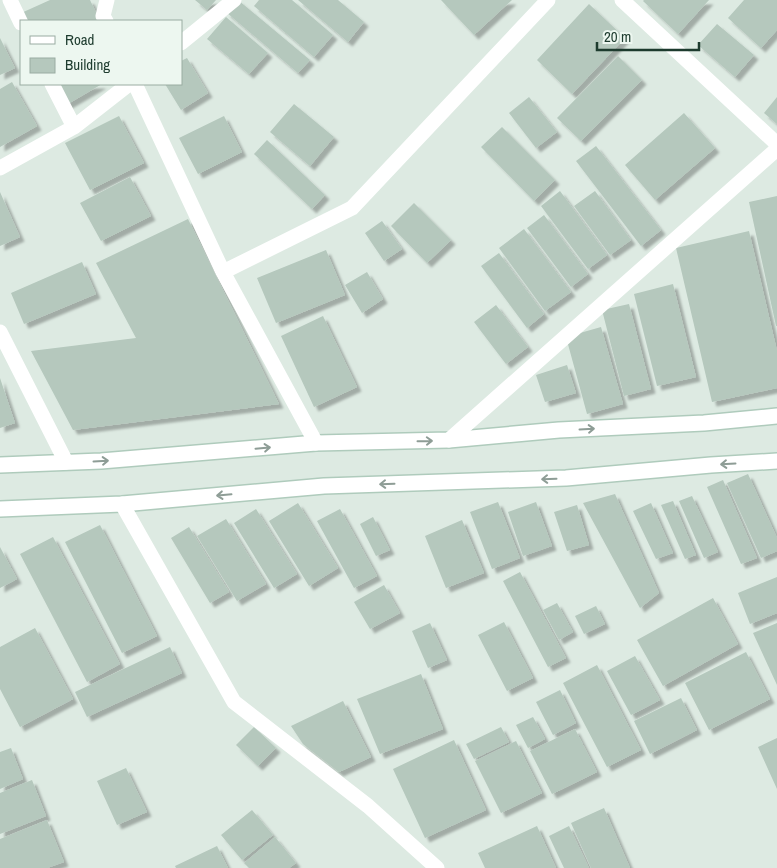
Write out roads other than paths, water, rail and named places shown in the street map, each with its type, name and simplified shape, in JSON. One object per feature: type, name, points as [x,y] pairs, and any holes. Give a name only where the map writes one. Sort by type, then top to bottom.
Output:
[{"type":"street","points":[[10,0],[20,21]]},
{"type":"street","points":[[105,20],[103,16],[107,0]]},
{"type":"street","points":[[182,42],[234,0]]},
{"type":"street","points":[[223,272],[352,208],[548,0]]},
{"type":"street","points":[[622,0],[777,144]]},
{"type":"street","points":[[53,85],[74,127]]},
{"type":"street","points":[[0,168],[74,127],[128,85]]},
{"type":"street","points":[[135,85],[223,272],[316,443]]},
{"type":"street","points":[[449,440],[777,149]]},
{"type":"street","points":[[0,332],[66,462]]},
{"type":"street","points":[[0,465],[66,462],[316,443],[449,440],[559,430],[704,423],[777,416]]},
{"type":"street","points":[[0,508],[122,504],[324,486],[566,478],[777,461]]},
{"type":"street","points":[[122,504],[234,702],[368,806],[437,868]]}]
